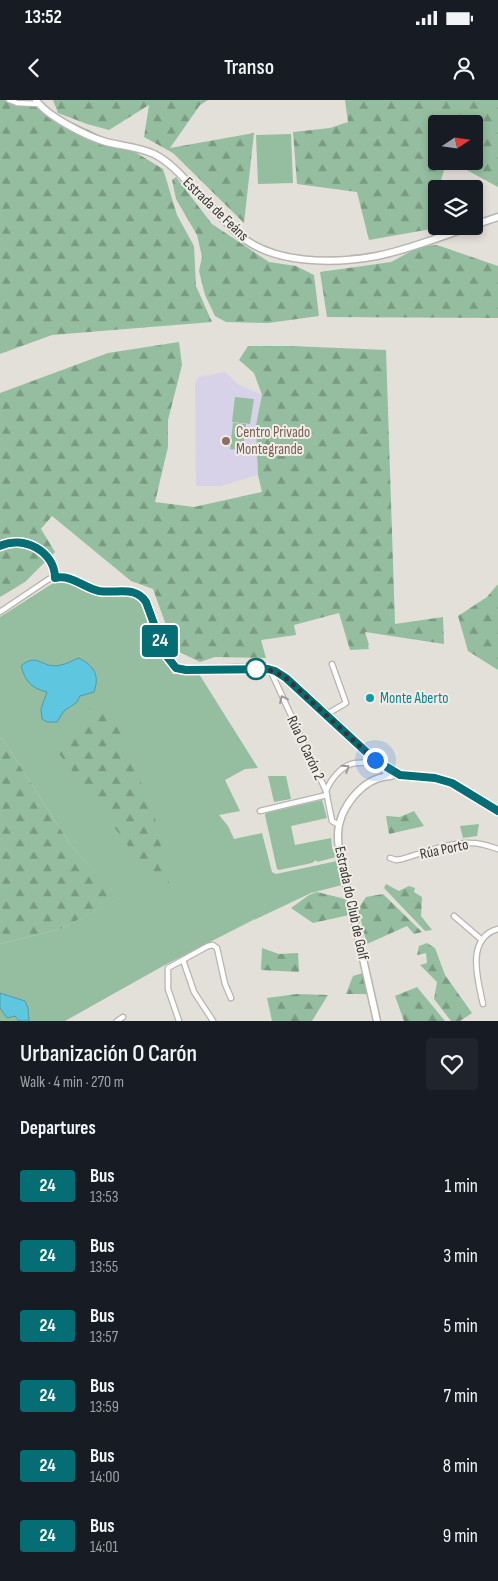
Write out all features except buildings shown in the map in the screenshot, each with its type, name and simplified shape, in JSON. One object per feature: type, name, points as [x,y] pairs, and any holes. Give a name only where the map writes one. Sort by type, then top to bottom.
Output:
[{"type":"street","points":[[9,100],[17,103],[37,102]]},
{"type":"street","name":"Estrada de Feáns","points":[[37,102],[49,114],[93,138],[142,150],[164,160],[238,234],[279,255],[296,259],[314,260],[377,256],[444,235]]},
{"type":"street","name":"Estrada de Feáns","points":[[483,222],[498,217]]},
{"type":"street","points":[[0,546],[18,541],[42,551],[51,560],[55,578]]},
{"type":"street","points":[[0,612],[49,579],[61,576],[102,592],[135,592],[141,595],[146,602],[165,654],[176,668],[186,670],[238,668],[272,670],[286,678],[326,714],[375,760],[387,775]]},
{"type":"street","points":[[326,714],[346,703],[332,664]]},
{"type":"street","name":"Rúa O Carón 2","points":[[272,670],[272,674],[326,793],[332,821],[339,825]]},
{"type":"street","points":[[375,760],[379,775],[377,779]]},
{"type":"street","points":[[260,811],[326,793],[332,779],[346,766],[353,763],[375,760],[400,775]]},
{"type":"street","points":[[386,766],[387,775]]},
{"type":"street","name":"Estrada do Club de Golf","points":[[377,1021],[339,846],[339,825],[354,796],[360,789],[387,775],[435,778],[452,783],[498,811]]},
{"type":"street","name":"Rúa Porto","points":[[390,858],[402,859],[467,842],[498,849]]},
{"type":"street","points":[[454,916],[482,940]]},
{"type":"street","points":[[482,1004],[476,954],[482,940],[498,929]]},
{"type":"street","points":[[178,1021],[168,989],[168,968],[208,946],[213,945],[217,948],[225,984],[232,998]]},
{"type":"street","points":[[183,960],[194,992],[213,1021]]},
{"type":"street","points":[[117,1021],[123,1017]]},
{"type":"shaded area","name":"Centro Privado Montegrande","points":[[225,372],[238,384],[262,395],[256,425],[258,475],[221,486],[196,486],[195,385],[198,377]]},
{"type":"green space","points":[[0,100],[25,100],[135,152],[163,169],[177,215],[194,246],[196,286],[212,322],[52,335],[0,354]]},
{"type":"green space","points":[[53,100],[208,100],[200,105],[170,148],[254,133],[244,223],[173,153],[144,137],[149,105],[109,130],[58,113]]},
{"type":"green space","points":[[345,100],[498,100],[498,187],[467,170],[483,170],[483,115],[428,115],[428,170],[444,170],[441,180],[428,180],[428,230],[369,240],[357,192],[297,184],[293,132],[330,128],[348,122]]},
{"type":"green space","points":[[291,134],[293,183],[258,184],[256,135]]},
{"type":"green space","points":[[176,177],[212,224],[269,262],[296,266],[314,275],[319,316],[268,323],[226,322],[215,316],[205,295],[199,271],[202,257],[197,235],[176,199],[172,180]]},
{"type":"green space","points":[[437,245],[498,266],[498,318],[327,317],[320,272],[391,262],[419,247]]},
{"type":"green space","points":[[179,342],[182,365],[168,420],[168,447],[155,502],[194,507],[262,492],[258,475],[256,425],[262,395],[254,373],[239,360],[248,346],[386,350],[395,624],[443,617],[444,644],[365,632],[369,649],[350,650],[339,613],[294,625],[296,635],[261,640],[266,658],[215,657],[200,662],[175,650],[153,589],[131,581],[52,516],[41,529],[55,552],[25,582],[0,597],[0,393],[108,353]]},
{"type":"green space","points":[[235,397],[254,399],[250,424],[232,422]]},
{"type":"green space","points":[[233,423],[246,424],[243,451],[230,449]]},
{"type":"green space","points":[[58,580],[72,582],[83,589],[106,596],[135,595],[141,600],[160,652],[173,674],[199,674],[258,768],[245,769],[225,780],[240,811],[219,815],[228,826],[234,839],[262,833],[272,872],[276,874],[337,861],[342,885],[311,893],[254,920],[253,918],[253,920],[163,966],[65,1021],[0,1021],[0,944],[60,929],[119,898],[72,847],[2,738],[0,739],[0,617]]},
{"type":"green space","points":[[498,584],[498,670],[468,651],[458,616],[487,597]]},
{"type":"green space","points":[[90,708],[114,717],[154,814],[169,884],[135,855],[45,735],[70,735]]},
{"type":"green space","points":[[2,738],[72,847],[120,898],[60,929],[0,944],[0,739]]},
{"type":"green space","points":[[268,776],[286,776],[291,799],[274,802]]},
{"type":"green space","points":[[322,800],[327,818],[291,826],[295,845],[331,838],[332,848],[336,857],[277,869],[266,813]]},
{"type":"green space","points":[[414,811],[424,826],[389,834],[386,816],[400,817]]},
{"type":"green space","points":[[479,824],[477,836],[463,838],[460,826]]},
{"type":"green space","points":[[386,884],[399,891],[409,886],[415,888],[414,892],[422,897],[421,916],[432,930],[425,931],[384,888]]},
{"type":"green space","points":[[317,892],[345,899],[349,915],[313,923],[291,908],[309,895]]},
{"type":"green space","points":[[383,894],[422,932],[414,934],[407,926],[367,944],[358,909],[366,897]]},
{"type":"green space","points":[[427,943],[435,948],[445,975],[472,1013],[460,1021],[451,1021],[434,999],[437,982],[420,965],[427,963],[426,953],[417,955],[419,946]]},
{"type":"green space","points":[[262,948],[279,954],[298,953],[299,972],[261,970]]},
{"type":"green space","points":[[363,973],[368,994],[346,994],[353,976]]},
{"type":"green space","points":[[417,987],[445,1021],[404,1021],[395,996]]},
{"type":"green space","points":[[297,994],[328,995],[312,1021],[272,1021],[267,998]]},
{"type":"water","points":[[79,658],[89,664],[96,676],[94,692],[80,696],[77,702],[64,711],[57,722],[47,722],[42,719],[41,709],[47,692],[30,684],[21,666],[36,660],[55,666],[66,664]]},
{"type":"water","points":[[0,993],[25,1001],[28,1008],[29,1021],[19,1021],[15,1016],[7,1018],[0,1008]]},
{"type":"bus line","name":"24","points":[[0,546],[18,541],[42,551],[51,560],[55,578],[61,576],[69,578],[96,590],[109,593],[125,591],[141,595],[146,602],[150,618],[165,654],[176,668],[186,670],[238,668],[275,671],[286,678],[375,760],[400,775],[445,780],[498,811]]},
{"type":"place","name":"Centro Privado Montegrande","points":[[226,441]]},
{"type":"place","name":"Monte Aberto","points":[[370,698]]},
{"type":"route","points":[[256,669],[250,668],[268,669],[286,678],[375,760]]}]
